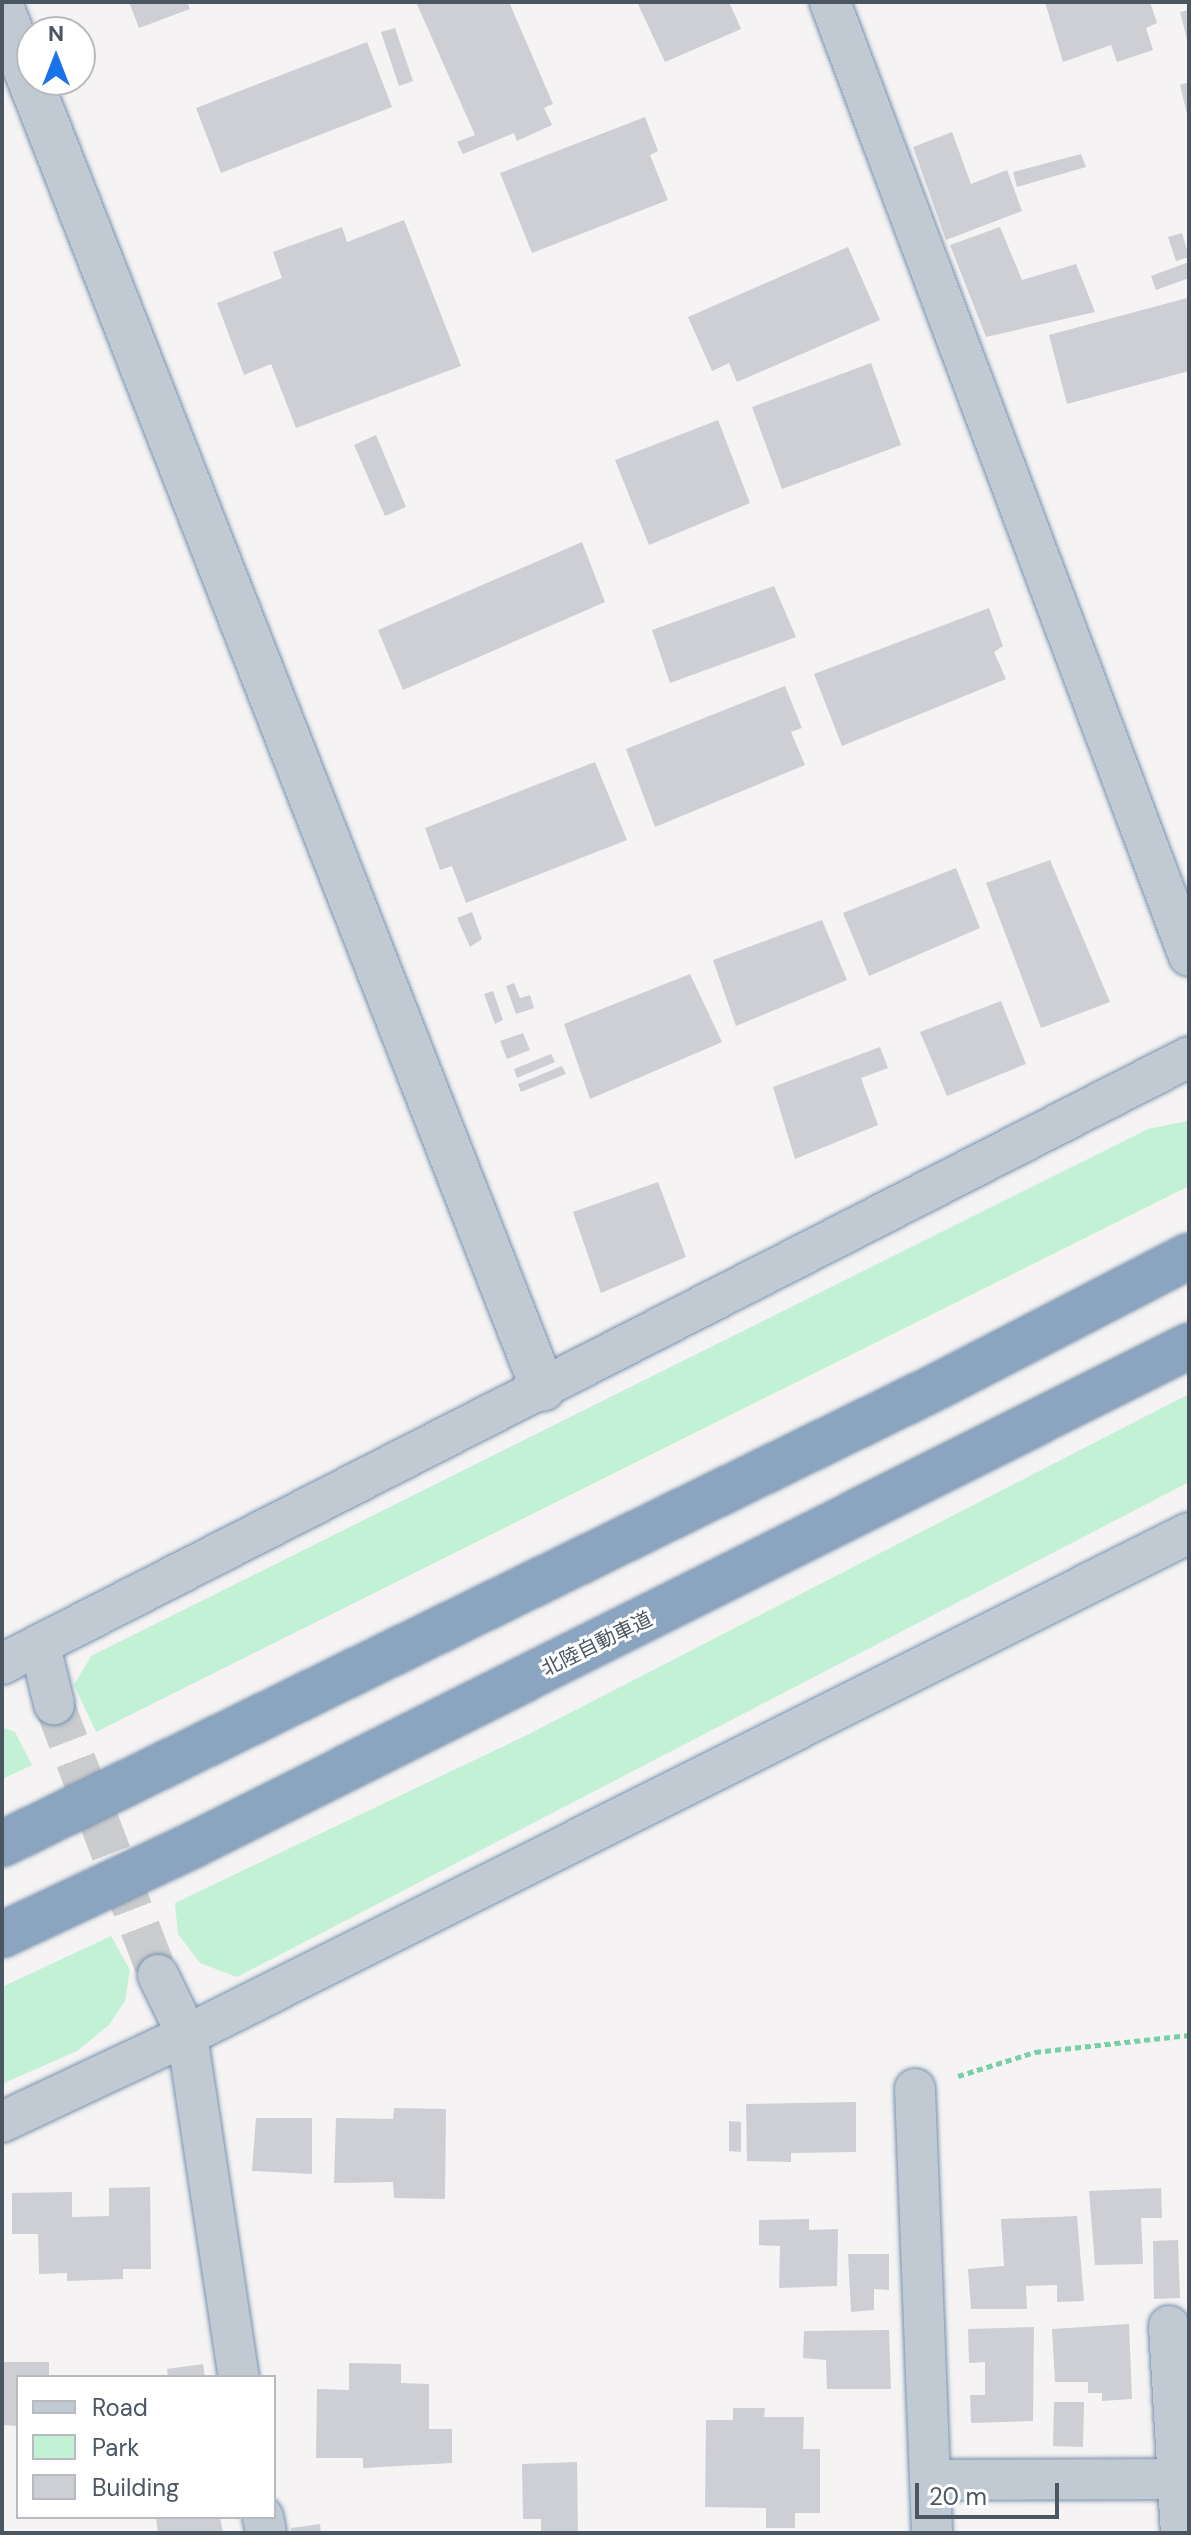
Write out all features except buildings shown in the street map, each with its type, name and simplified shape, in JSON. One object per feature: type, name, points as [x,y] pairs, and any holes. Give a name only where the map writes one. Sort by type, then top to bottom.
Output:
[{"type":"highway","points":[[2,1844],[911,1399],[1189,1256]]},
{"type":"highway","name":"北陸自動車道","points":[[2,1935],[195,1844],[1189,1346]]},
{"type":"street","points":[[830,2],[1189,956]]},
{"type":"street","points":[[2,9],[543,1389]]},
{"type":"street","points":[[2,1664],[1189,1057]]},
{"type":"street","points":[[2,2122],[187,2035],[1189,1533]]},
{"type":"street","points":[[40,1646],[54,1704]]},
{"type":"street","points":[[158,1975],[187,2035],[239,2375]]},
{"type":"street","points":[[915,2089],[932,2533]]},
{"type":"street","points":[[1169,2326],[1181,2533]]},
{"type":"street","points":[[930,2480],[1178,2479]]},
{"type":"path","points":[[915,2089],[1035,2052],[1189,2035]]},
{"type":"green space","points":[[1187,1121],[1189,1186],[96,1732],[74,1685],[91,1656],[1148,1129]]},
{"type":"green space","points":[[1189,1394],[1189,1482],[237,1977],[200,1963],[178,1934],[175,1903],[525,1736]]},
{"type":"green space","points":[[2,1727],[15,1732],[32,1765],[2,1779]]},
{"type":"green space","points":[[111,1936],[130,1970],[125,2001],[109,2025],[77,2051],[2,2084],[2,1987]]},
{"type":"tunnel","points":[[54,1704],[158,1975]]}]
